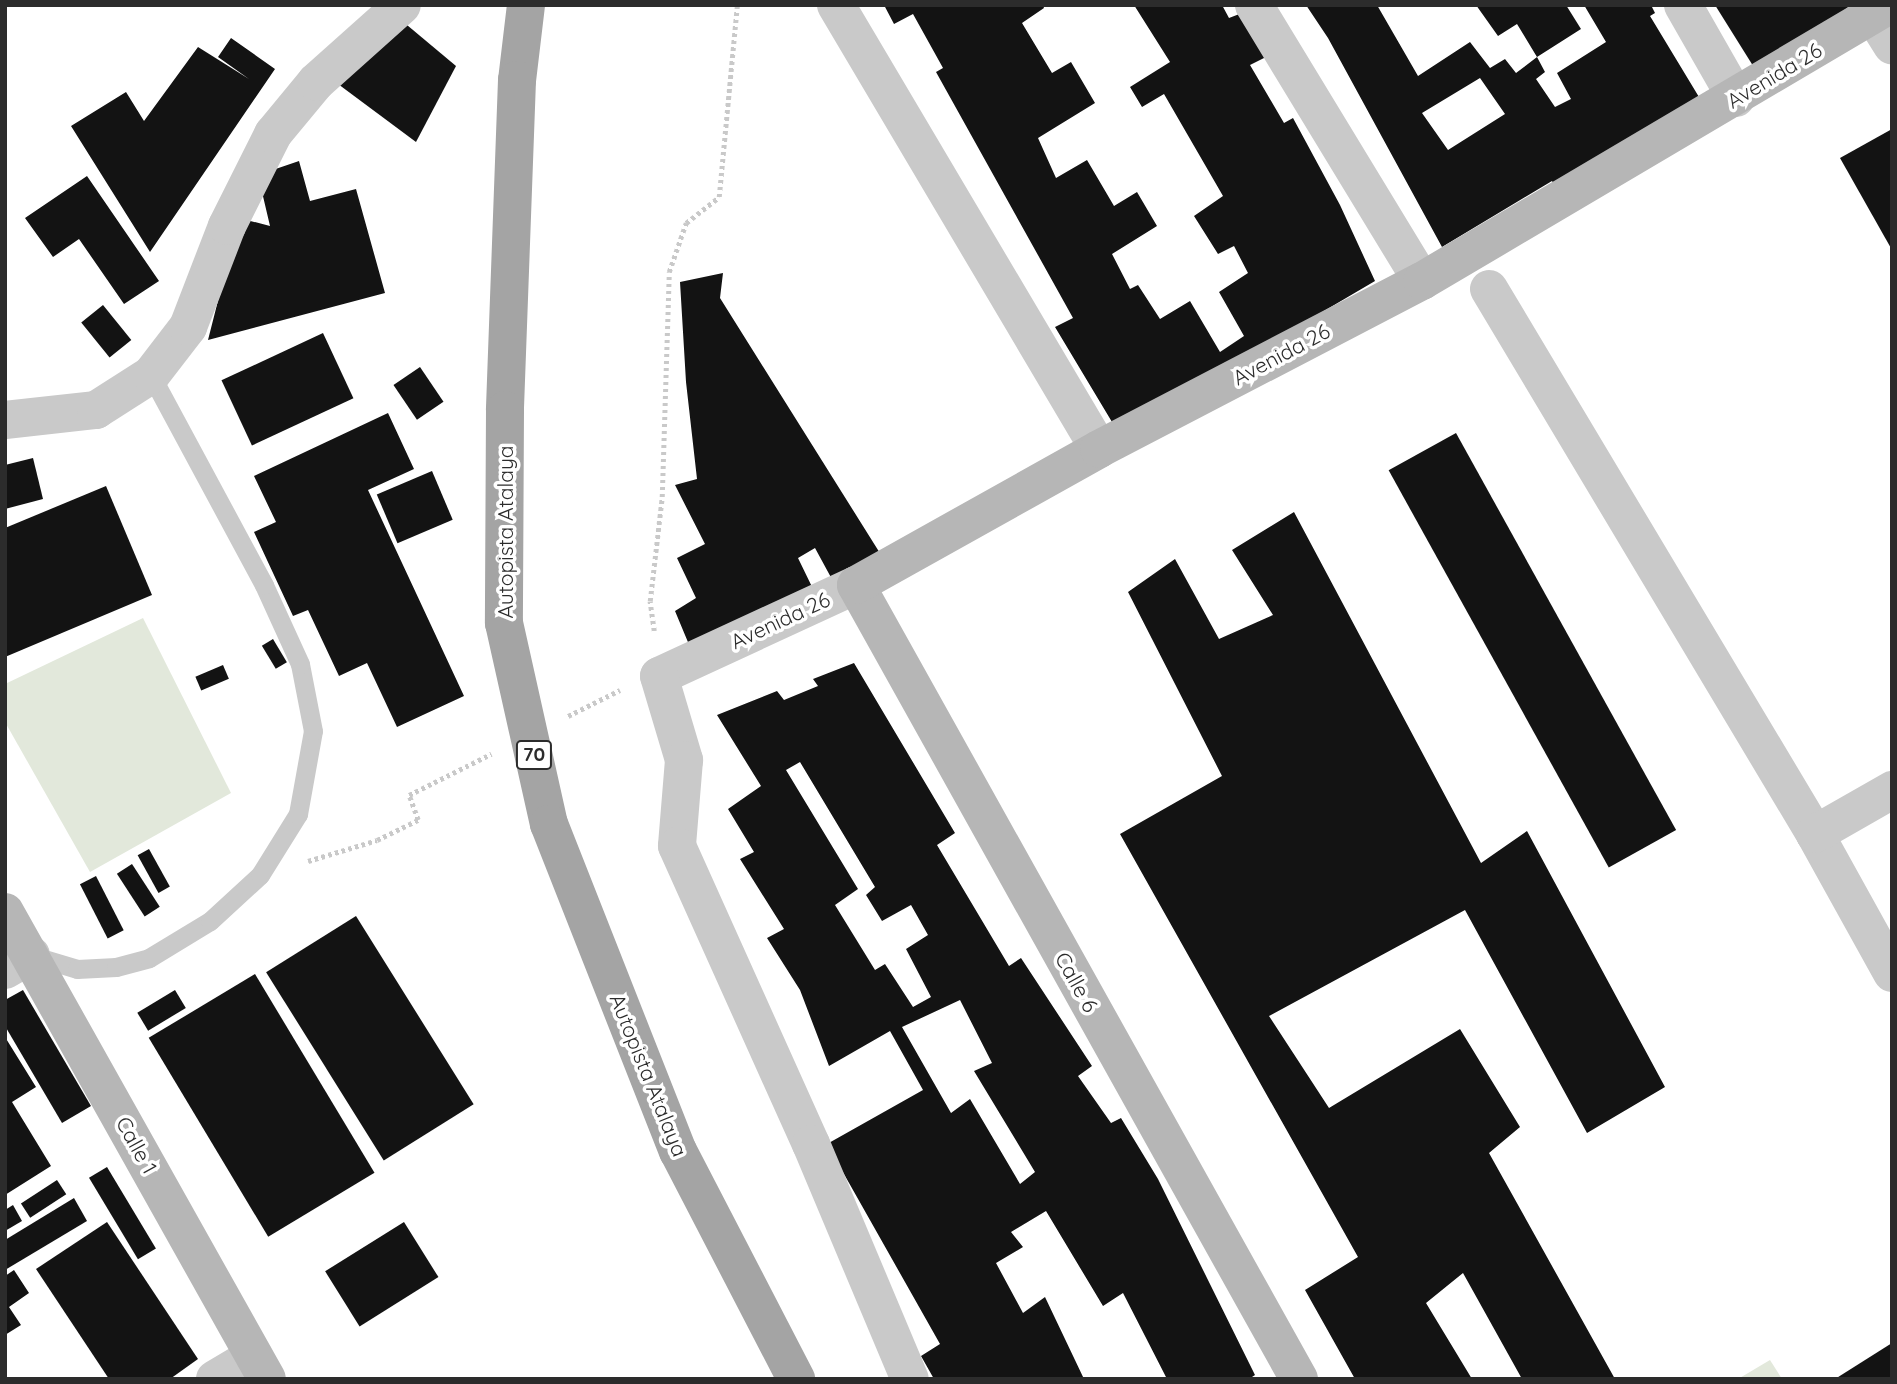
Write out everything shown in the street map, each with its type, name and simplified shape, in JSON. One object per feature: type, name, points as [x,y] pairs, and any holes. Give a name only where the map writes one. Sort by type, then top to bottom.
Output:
[{"type":"main road","name":"Autopista Atalaya","points":[[526,5],[517,80],[505,410],[504,623],[549,824],[678,1152],[796,1379]]},
{"type":"street","points":[[5,421],[96,410],[151,375],[188,327],[226,226],[273,134],[316,82],[402,5]]},
{"type":"street","points":[[836,5],[1099,449]]},
{"type":"street","points":[[1254,5],[1422,281]]},
{"type":"street","points":[[1683,5],[1736,98]]},
{"type":"street","name":"Avenida 26","points":[[659,676],[856,585],[1099,449],[1422,281],[1736,98],[1885,22]]},
{"type":"street","points":[[1489,289],[1815,834],[1892,972]]},
{"type":"street","name":"Calle 6","points":[[856,585],[1299,1379]]},
{"type":"street","points":[[659,676],[684,760],[677,846],[811,1144],[909,1379]]},
{"type":"street","points":[[1815,834],[1892,790]]},
{"type":"street","name":"Calle 1","points":[[5,912],[18,963],[260,1368]]},
{"type":"street","points":[[215,1379],[260,1368]]},
{"type":"lane","points":[[18,963],[77,969],[116,967],[149,958],[210,921],[260,875],[298,814],[313,731],[300,664],[264,585],[151,375]]},
{"type":"path","points":[[659,676],[650,601],[662,497],[668,272],[686,223],[719,197],[737,5]]},
{"type":"path","points":[[260,875],[377,840]]},
{"type":"shaded area","points":[[143,618],[231,793],[90,872],[5,722],[5,684]]},
{"type":"shaded area","points":[[1770,1360],[1782,1379],[1738,1379]]},
{"type":"building","points":[[884,5],[1043,5],[1044,8],[1022,23],[1052,73],[1071,62],[1095,103],[1038,138],[1056,178],[1087,160],[1114,206],[1137,192],[1157,226],[1112,254],[1130,289],[1138,285],[1160,319],[1190,301],[1220,352],[1244,336],[1219,292],[1248,273],[1234,246],[1218,254],[1194,216],[1223,196],[1164,94],[1142,107],[1130,87],[1170,62],[1134,5],[1222,5],[1229,18],[1242,13],[1266,57],[1250,65],[1284,123],[1293,118],[1340,205],[1375,281],[1118,432],[1055,327],[1073,318],[936,72],[943,68],[913,14],[894,24]]},
{"type":"building","points":[[1306,5],[1377,5],[1418,76],[1470,42],[1490,68],[1505,59],[1516,73],[1537,57],[1545,72],[1536,79],[1555,107],[1571,99],[1557,73],[1606,42],[1584,5],[1651,5],[1655,13],[1650,16],[1702,102],[1557,189],[1552,181],[1442,247],[1328,38]],"holes":[[[1480,78],[1505,114],[1448,150],[1422,113]]]},
{"type":"building","points":[[1476,5],[1566,5],[1581,29],[1537,57],[1517,24],[1498,36]]},
{"type":"building","points":[[1715,5],[1851,5],[1760,77]]},
{"type":"building","points":[[407,25],[456,66],[416,142],[338,84]]},
{"type":"building","points":[[231,38],[275,69],[150,252],[71,126],[126,92],[144,121],[198,47],[249,79],[218,57]]},
{"type":"building","points":[[1892,129],[1892,250],[1840,158]]},
{"type":"building","points":[[299,161],[310,201],[356,189],[385,293],[208,340],[239,218],[270,226],[258,175]]},
{"type":"building","points":[[87,176],[159,281],[124,304],[79,239],[53,257],[25,218]]},
{"type":"building","points":[[723,273],[720,298],[883,558],[834,583],[815,548],[798,558],[815,593],[695,659],[675,611],[696,598],[677,558],[705,544],[675,485],[697,479],[686,382],[680,282]]},
{"type":"building","points":[[103,305],[131,340],[110,358],[81,323]]},
{"type":"building","points":[[323,333],[353,398],[252,446],[221,380]]},
{"type":"building","points":[[420,367],[443,402],[417,420],[393,385]]},
{"type":"building","points":[[388,413],[414,469],[368,490],[464,696],[397,727],[367,663],[339,676],[308,610],[293,616],[254,532],[276,522],[254,476]]},
{"type":"building","points":[[1456,433],[1676,830],[1609,867],[1389,470]]},
{"type":"building","points":[[33,458],[43,499],[5,509],[5,465]]},
{"type":"building","points":[[432,471],[453,520],[397,543],[377,494]]},
{"type":"building","points":[[106,486],[152,595],[5,657],[5,528]]},
{"type":"building","points":[[1294,512],[1481,863],[1527,831],[1665,1087],[1587,1133],[1465,910],[1269,1016],[1329,1108],[1460,1029],[1520,1127],[1489,1153],[1615,1379],[1522,1379],[1463,1273],[1426,1303],[1472,1379],[1355,1379],[1305,1290],[1358,1257],[1120,834],[1222,776],[1128,592],[1175,559],[1219,639],[1273,615],[1232,550]]},
{"type":"building","points":[[273,639],[287,662],[276,669],[262,646]]},
{"type":"building","points":[[854,663],[955,833],[937,845],[1009,966],[1021,958],[1092,1066],[1078,1076],[1111,1123],[1121,1118],[1158,1179],[1255,1375],[1249,1379],[1167,1379],[1123,1293],[1103,1306],[1046,1211],[1011,1232],[1023,1247],[996,1263],[1023,1313],[1045,1297],[1084,1379],[934,1379],[921,1356],[940,1344],[827,1144],[923,1090],[890,1031],[829,1066],[800,990],[767,938],[784,929],[740,859],[754,852],[728,809],[761,786],[717,715],[777,691],[784,700],[818,686],[813,679]],"holes":[[[800,762],[875,887],[866,895],[882,921],[911,905],[928,935],[906,949],[931,997],[913,1007],[885,964],[875,970],[835,905],[858,889],[786,770]],[[960,1000],[992,1063],[974,1071],[1035,1172],[1020,1184],[970,1099],[951,1113],[902,1027]]]},
{"type":"building","points":[[223,665],[229,679],[201,691],[195,677]]},
{"type":"building","points":[[149,849],[170,887],[158,893],[138,855]]},
{"type":"building","points":[[132,864],[160,907],[145,917],[117,874]]},
{"type":"building","points":[[96,876],[124,930],[108,939],[80,884]]},
{"type":"building","points":[[356,916],[474,1104],[384,1160],[266,972]]},
{"type":"building","points":[[255,974],[374,1173],[268,1237],[149,1038]]},
{"type":"building","points":[[23,990],[91,1106],[62,1123],[5,1026],[5,1000]]},
{"type":"building","points":[[175,990],[186,1008],[148,1031],[137,1013]]},
{"type":"building","points":[[5,1037],[36,1087],[12,1102],[51,1166],[5,1195]]},
{"type":"building","points":[[107,1167],[156,1248],[138,1259],[89,1178]]},
{"type":"building","points":[[57,1180],[66,1194],[30,1218],[21,1203]]},
{"type":"building","points":[[74,1198],[87,1221],[5,1270],[5,1240]]},
{"type":"building","points":[[13,1205],[22,1221],[5,1231],[5,1210]]},
{"type":"building","points":[[107,1222],[198,1359],[170,1379],[109,1379],[36,1269]]},
{"type":"building","points":[[404,1222],[438,1277],[360,1326],[325,1271]]},
{"type":"building","points":[[14,1270],[29,1293],[9,1307],[21,1325],[5,1335],[5,1276]]},
{"type":"building","points":[[1892,1343],[1892,1379],[1835,1379]]}]
